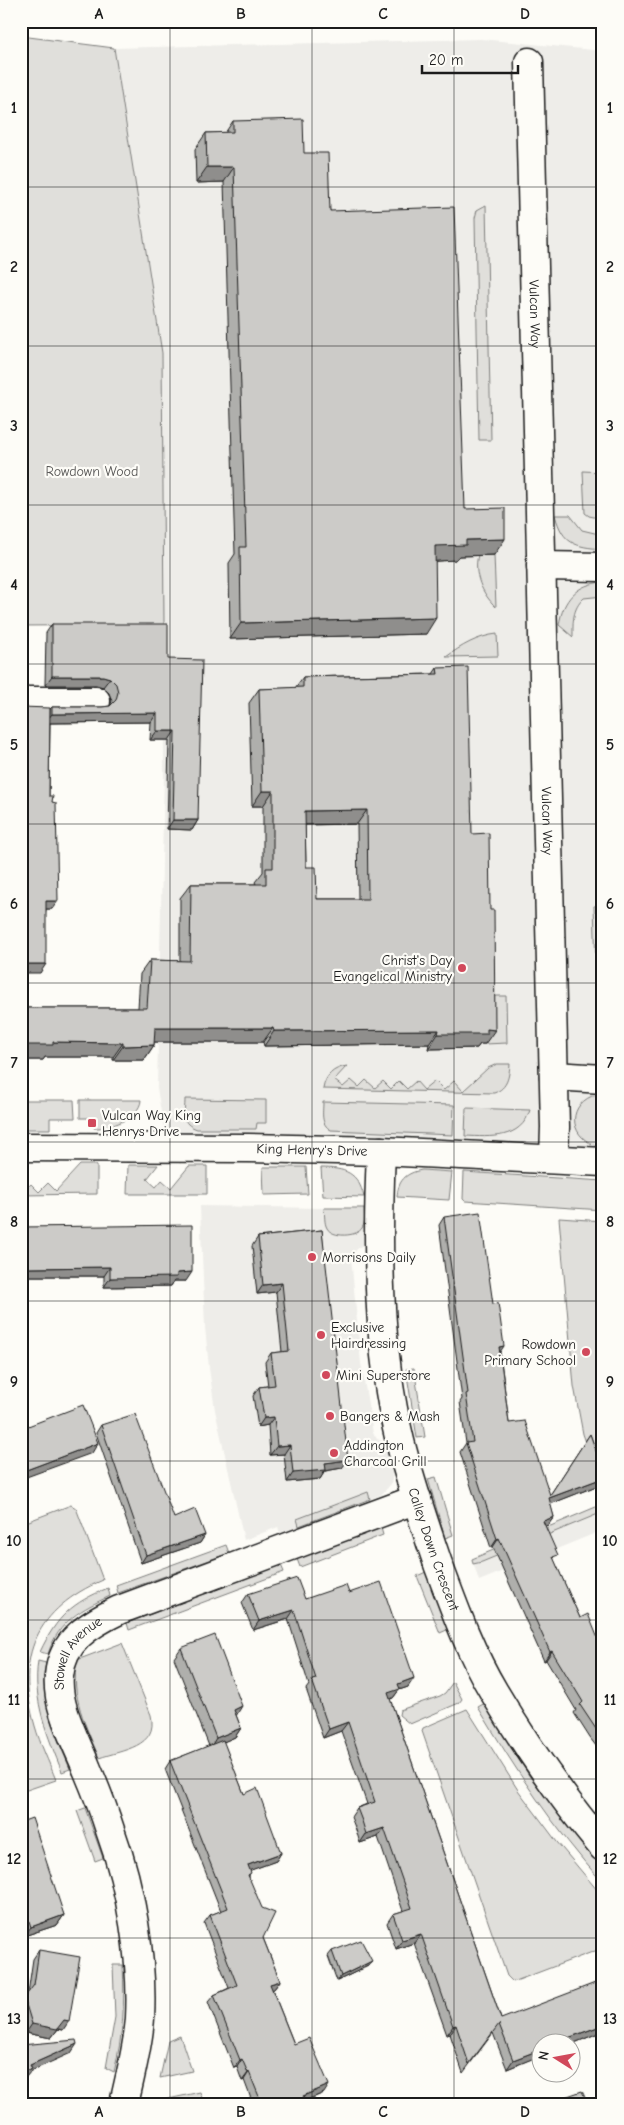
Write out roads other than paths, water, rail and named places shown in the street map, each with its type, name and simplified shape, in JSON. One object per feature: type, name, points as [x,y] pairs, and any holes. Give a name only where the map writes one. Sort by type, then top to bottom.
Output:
[{"type":"street","name":"Vulcan Way","points":[[529,62],[554,1076],[554,1158]]},
{"type":"street","points":[[541,566],[603,567]]},
{"type":"street","points":[[21,701],[96,701]]},
{"type":"street","points":[[554,1076],[603,1079]]},
{"type":"street","name":"King Henry's Drive","points":[[21,1147],[254,1148],[381,1151],[554,1158],[603,1162]]},
{"type":"street","name":"Calley Down Crescent","points":[[381,1151],[378,1242],[383,1327],[397,1424],[417,1499],[451,1598],[468,1640],[494,1693],[551,1781],[603,1846]]},
{"type":"street","name":"Stowell Avenue","points":[[124,2104],[140,2018],[135,1935],[128,1895],[112,1834],[62,1703],[59,1675],[67,1651],[84,1628],[119,1610],[417,1499]]},
{"type":"place","name":"Christ's Day Evangelical Ministry","points":[[462,968]]},
{"type":"place","name":"Vulcan Way King Henrys Drive","points":[[92,1123]]},
{"type":"place","name":"Morrisons Daily","points":[[312,1257]]},
{"type":"place","name":"Exclusive Hairdressing","points":[[321,1335]]},
{"type":"place","name":"Rowdown Primary School","points":[[586,1352]]},
{"type":"place","name":"Mini Superstore","points":[[326,1375]]},
{"type":"place","name":"Bangers & Mash","points":[[330,1416]]},
{"type":"place","name":"Addington Charcoal Grill","points":[[334,1453]]},
{"type":"park label","name":"Rowdown Wood","points":[[92,471]]}]
